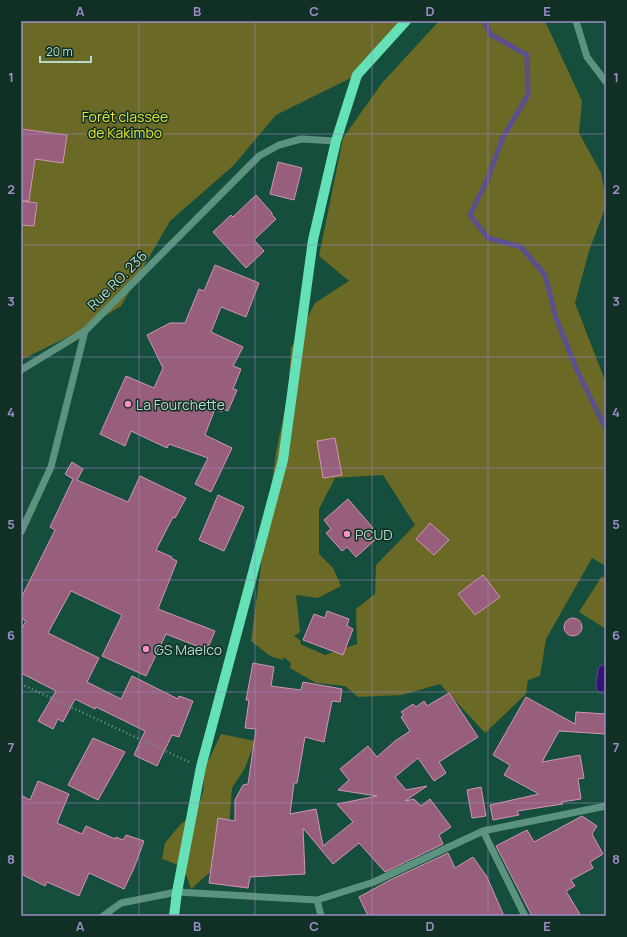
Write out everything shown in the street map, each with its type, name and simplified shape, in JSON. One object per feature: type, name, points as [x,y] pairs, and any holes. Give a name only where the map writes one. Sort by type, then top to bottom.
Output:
[{"type":"main road","points":[[174,916],[177,892],[201,767],[283,460],[313,240],[336,141],[357,75],[406,21]]},
{"type":"street","points":[[576,21],[587,57],[606,82]]},
{"type":"street","name":"Rue RO. 236","points":[[21,370],[85,331],[259,156],[279,145],[301,139],[336,141]]},
{"type":"street","points":[[21,532],[51,467],[85,331]]},
{"type":"street","points":[[103,916],[121,903],[177,892],[317,900],[374,882],[483,831],[606,806]]},
{"type":"street","points":[[483,831],[525,916]]},
{"type":"street","points":[[317,900],[321,916]]},
{"type":"path","points":[[21,684],[201,767]]},
{"type":"green space","name":"Forêt classée de Kakimbo","points":[[21,21],[405,21],[357,75],[276,115],[233,166],[170,221],[121,306],[84,329],[21,360]]},
{"type":"green space","points":[[439,21],[545,21],[582,101],[579,133],[601,173],[606,199],[606,206],[589,251],[575,303],[606,383],[606,566],[592,558],[546,639],[540,676],[528,680],[526,694],[485,733],[440,684],[402,695],[358,697],[345,686],[316,683],[290,668],[291,663],[284,657],[283,660],[270,656],[251,641],[276,453],[288,394],[291,348],[315,303],[349,281],[319,256],[343,138],[382,83]],"holes":[[[383,475],[415,525],[376,565],[375,594],[356,609],[357,644],[325,655],[300,644],[301,641],[294,636],[300,632],[296,595],[318,598],[341,586],[333,568],[319,554],[319,509],[335,478]]]},
{"type":"green space","points":[[602,576],[606,579],[606,629],[579,612]]},
{"type":"green space","points":[[221,734],[255,741],[245,768],[232,788],[228,843],[223,861],[191,889],[185,872],[179,866],[162,859],[165,843],[179,826],[196,811],[203,792],[205,768]]},
{"type":"shaded area","points":[[606,656],[606,693],[601,693],[596,688],[596,681],[598,669],[600,666],[604,665]]},
{"type":"building","points":[[21,129],[67,135],[63,163],[35,159],[29,201],[21,201]]},
{"type":"building","points":[[278,162],[302,168],[294,200],[270,194]]},
{"type":"building","points":[[256,195],[276,219],[254,240],[264,251],[246,268],[213,232],[231,215],[233,217]]},
{"type":"building","points":[[21,201],[37,203],[34,226],[21,225]]},
{"type":"building","points":[[215,265],[259,283],[246,317],[221,307],[211,332],[243,347],[233,366],[241,369],[233,389],[237,390],[228,411],[223,409],[222,412],[215,409],[205,435],[232,448],[211,492],[195,484],[208,458],[169,444],[167,448],[131,431],[125,446],[100,434],[126,376],[154,388],[163,368],[147,335],[170,323],[185,323],[199,289],[204,291]]},
{"type":"building","points":[[335,438],[342,475],[323,478],[317,441]]},
{"type":"building","points":[[72,462],[83,469],[77,480],[128,502],[140,476],[186,498],[175,518],[173,517],[156,550],[172,557],[171,558],[177,561],[158,609],[215,631],[207,650],[166,634],[146,676],[102,656],[122,615],[71,591],[48,633],[99,658],[87,682],[121,699],[132,676],[178,699],[179,696],[193,701],[179,737],[172,735],[157,766],[134,755],[145,731],[96,707],[95,709],[75,699],[63,722],[58,719],[53,729],[38,721],[56,691],[21,673],[21,630],[26,621],[21,618],[21,598],[55,530],[50,527],[73,479],[65,474]]},
{"type":"building","points":[[218,495],[244,507],[224,551],[199,540]]},
{"type":"building","points":[[348,499],[373,528],[369,531],[376,539],[356,557],[347,547],[342,551],[326,533],[331,529],[324,520]]},
{"type":"building","points":[[430,523],[449,540],[434,555],[416,539]]},
{"type":"building","points":[[483,575],[500,597],[475,615],[458,594]]},
{"type":"building","points":[[327,611],[349,619],[347,626],[353,629],[343,655],[303,640],[314,614],[325,618]]},
{"type":"building","points":[[573,618],[579,621],[582,627],[579,633],[573,636],[567,633],[564,627],[567,621]]},
{"type":"building","points":[[253,663],[274,667],[271,686],[301,690],[303,682],[342,689],[340,702],[332,701],[324,742],[305,737],[297,783],[294,783],[290,814],[316,809],[323,846],[353,822],[337,804],[377,796],[338,790],[349,780],[340,769],[368,746],[377,757],[395,741],[410,731],[401,717],[404,715],[401,712],[413,704],[416,707],[424,701],[427,706],[449,693],[478,737],[439,762],[446,773],[434,781],[418,758],[395,777],[406,790],[427,786],[405,801],[414,799],[421,806],[430,799],[451,827],[439,835],[443,844],[385,872],[359,843],[333,864],[303,828],[305,874],[250,877],[248,888],[209,883],[218,818],[235,821],[235,800],[243,785],[248,784],[256,729],[245,728],[249,700],[246,700]]},
{"type":"building","points":[[526,697],[575,724],[576,712],[606,714],[606,734],[559,731],[542,762],[580,755],[584,778],[578,779],[581,799],[561,802],[563,804],[517,811],[519,815],[493,820],[490,805],[539,794],[504,775],[510,765],[493,755]]},
{"type":"building","points":[[93,738],[125,752],[98,800],[68,785]]},
{"type":"building","points":[[38,781],[69,794],[57,823],[82,834],[86,826],[115,839],[116,837],[123,840],[126,835],[144,841],[124,889],[89,873],[79,896],[47,882],[45,886],[21,874],[21,795],[30,800]]},
{"type":"building","points":[[481,787],[486,816],[472,818],[467,790]]},
{"type":"building","points":[[582,816],[597,826],[592,834],[603,854],[590,862],[593,868],[571,880],[575,886],[566,891],[581,916],[532,916],[496,846],[527,830],[534,842]]},
{"type":"building","points":[[448,853],[455,868],[473,857],[487,877],[504,916],[368,916],[359,897],[388,881]]},
{"type":"waterway","points":[[484,21],[490,34],[527,55],[528,95],[503,137],[488,178],[470,215],[488,238],[521,247],[545,275],[556,318],[576,368],[606,429]]},
{"type":"place","name":"La Fourchette","points":[[128,404]]},
{"type":"place","name":"PCUD","points":[[347,534]]},
{"type":"place","name":"GS Maelco","points":[[146,649]]}]
